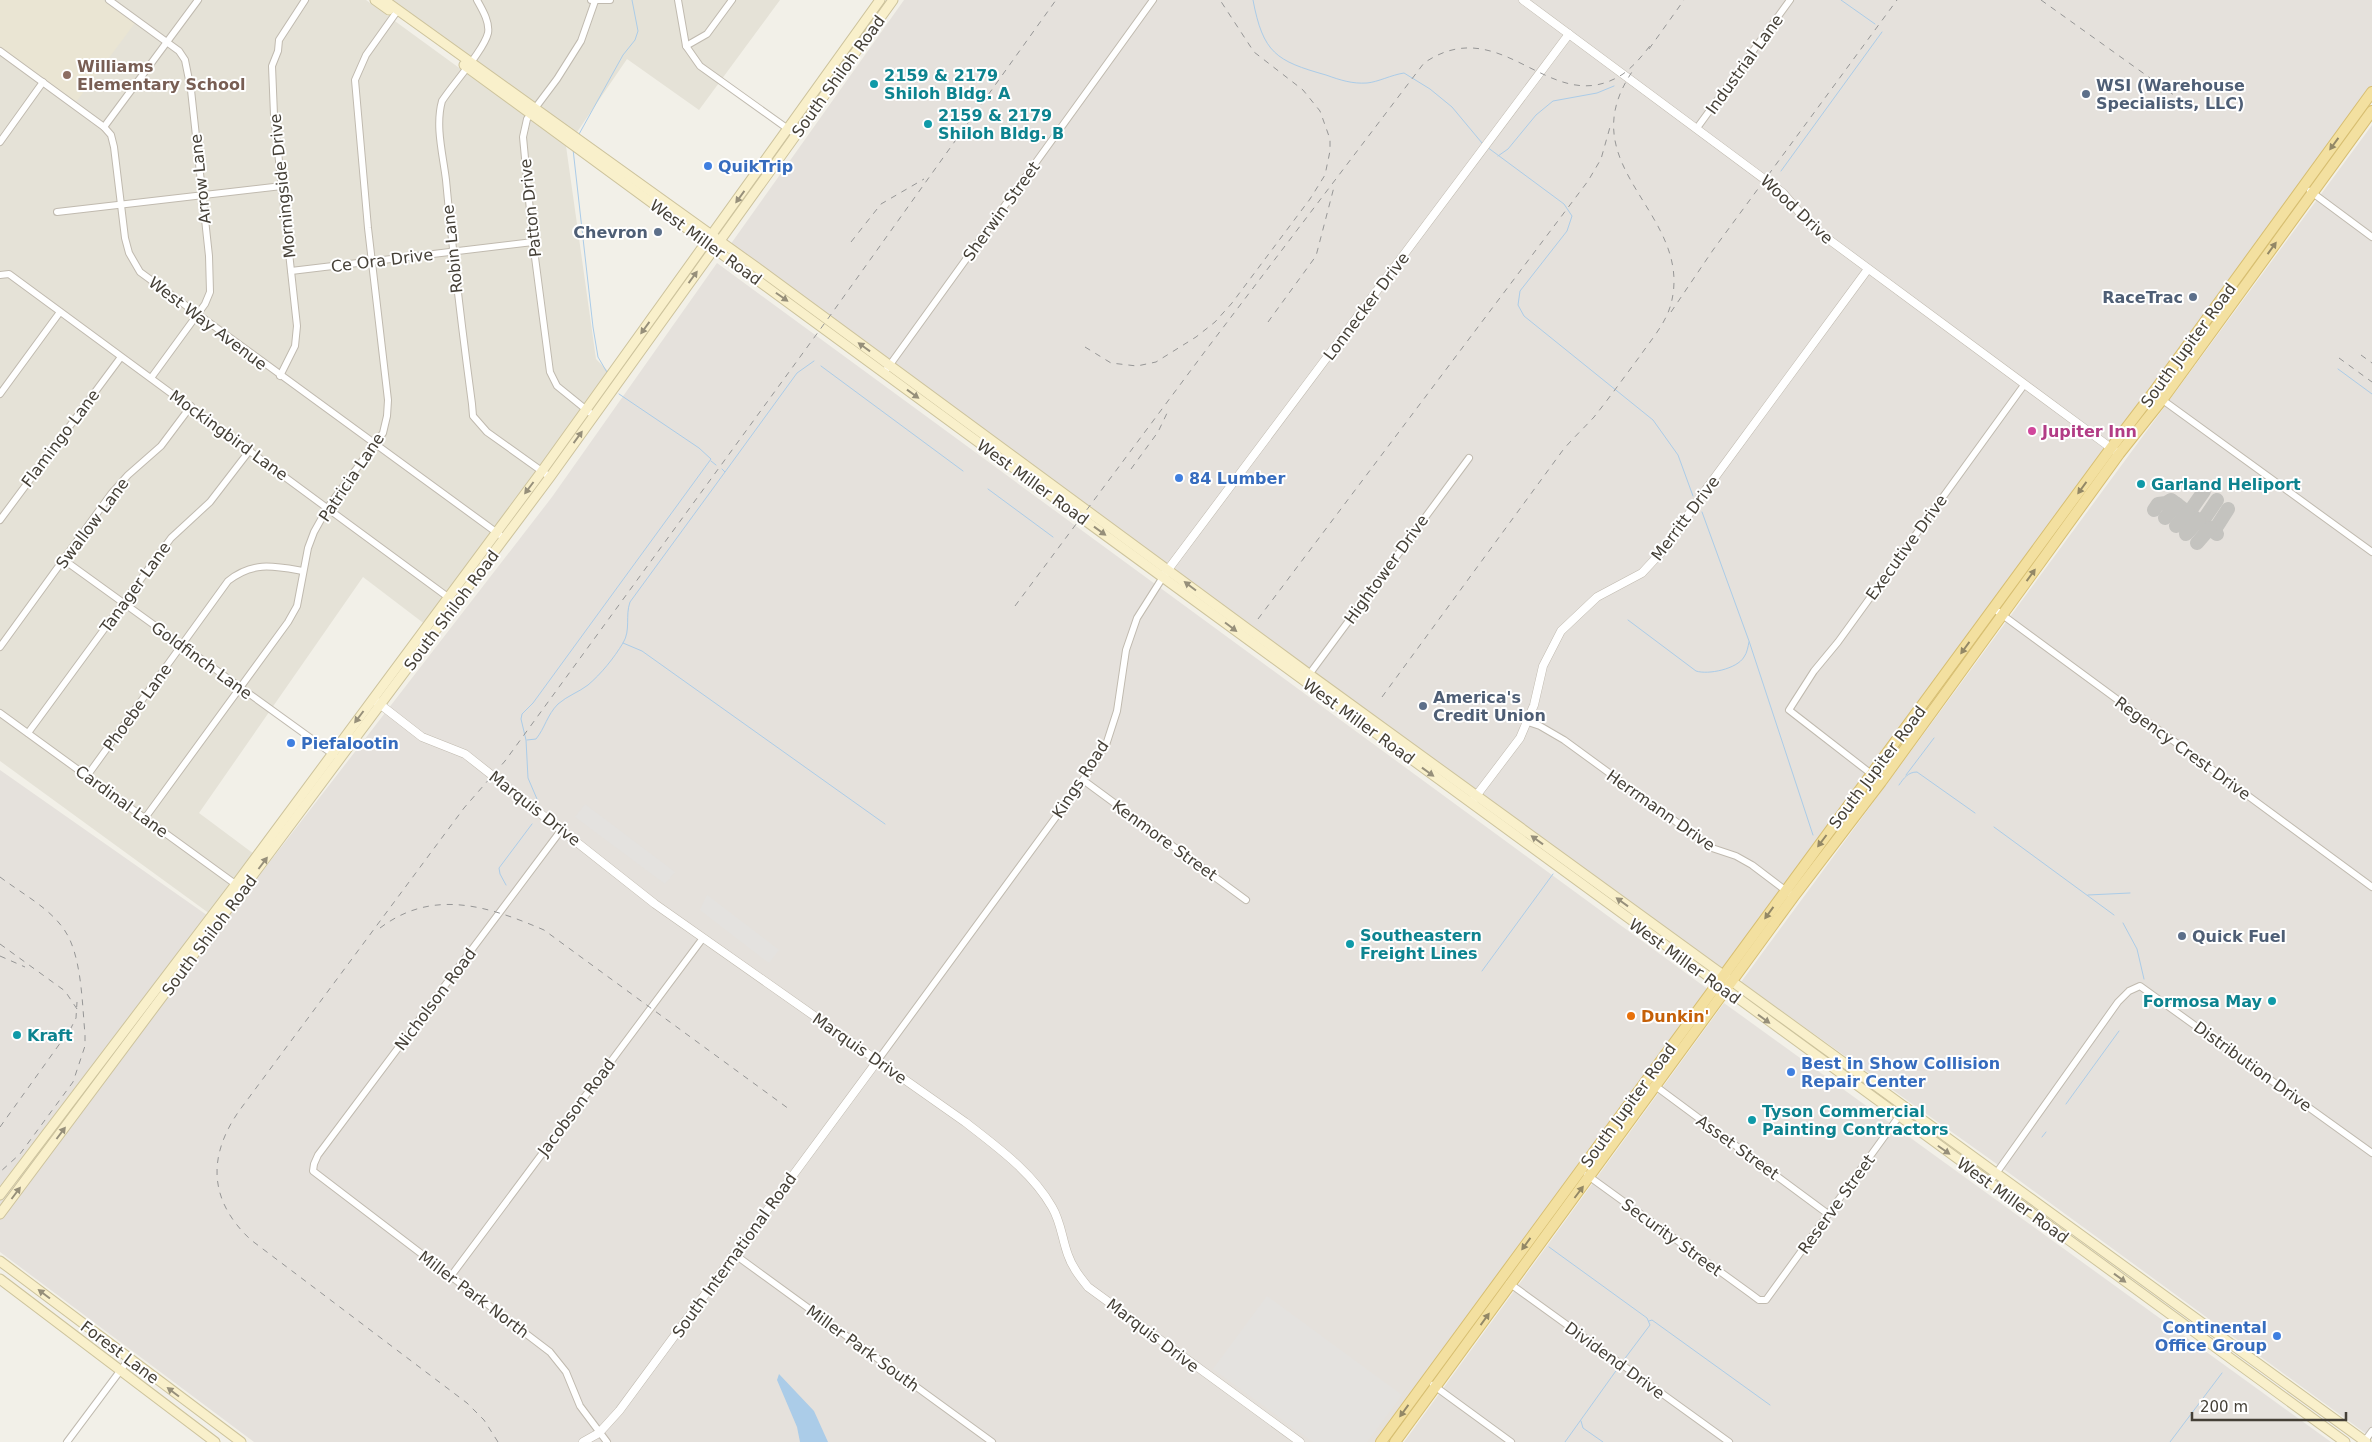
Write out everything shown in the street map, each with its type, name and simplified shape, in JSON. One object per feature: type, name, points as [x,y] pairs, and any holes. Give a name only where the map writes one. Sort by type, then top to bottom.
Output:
[{"type":"main road","name":"West Miller Road","points":[[375,0],[396,12],[887,369],[1724,984],[1834,1070],[2344,1442]]},
{"type":"main road","name":"West Miller Road","points":[[384,0],[396,12]]},
{"type":"main road","name":"South Shiloh Road","points":[[0,1196],[381,705],[550,477],[590,413],[792,132],[893,0]]},
{"type":"main road","name":"South Shiloh Road","points":[[792,132],[877,1]]},
{"type":"main road","name":"South Jupiter Road","points":[[1381,1442],[1647,1080],[1724,984],[1790,894],[1872,774],[1919,710],[1998,611],[2372,92]]},
{"type":"main road","name":"South Jupiter Road","points":[[2115,451],[2162,400],[2372,111]]},
{"type":"main road","points":[[2349,124],[2359,130]]},
{"type":"main road","name":"West Miller Road","points":[[713,242],[827,320],[887,369]]},
{"type":"main road","name":"South Shiloh Road","points":[[0,1214],[239,887],[332,754],[542,471],[590,413]]},
{"type":"main road","name":"South Jupiter Road","points":[[1790,894],[1881,782],[1928,717],[1998,611]]},
{"type":"main road","points":[[1919,710],[1928,717]]},
{"type":"main road","name":"West Miller Road","points":[[1724,984],[1840,1061],[2365,1442]]},
{"type":"main road","name":"South Jupiter Road","points":[[1395,1442],[1656,1086],[1724,984]]},
{"type":"main road","points":[[1834,1070],[1840,1061]]},
{"type":"main road","points":[[1540,1224],[1550,1231]]},
{"type":"main road","name":"Forest Lane","points":[[0,1261],[241,1442]]},
{"type":"main road","name":"Forest Lane","points":[[0,1279],[215,1442]]},
{"type":"main road","points":[[2170,1315],[2178,1306]]},
{"type":"main road","points":[[1465,1326],[1475,1334]]},
{"type":"main road","points":[[2248,1372],[2257,1363]]},
{"type":"main road","points":[[181,1416],[190,1404]]},
{"type":"street","name":"Arrow Lane","points":[[109,0],[168,41],[180,51],[185,60],[209,256],[210,292],[197,315],[151,378]]},
{"type":"street","points":[[104,127],[198,0]]},
{"type":"street","name":"Morningside Drive","points":[[280,376],[295,346],[297,326],[272,96],[272,66],[278,51],[279,40],[305,0]]},
{"type":"street","name":"Robin Lane","points":[[477,0],[485,16],[488,32],[442,101],[440,109],[440,136],[452,252],[474,416],[487,432],[550,477]]},
{"type":"street","points":[[591,0],[610,0]]},
{"type":"street","points":[[678,0],[686,46],[700,66],[792,132]]},
{"type":"street","points":[[686,46],[707,34],[732,0]]},
{"type":"street","name":"Sherwin Street","points":[[887,369],[1153,0]]},
{"type":"street","name":"Wood Drive","points":[[1523,0],[1784,192],[1812,227],[2115,451]]},
{"type":"street","name":"Industrial Lane","points":[[1697,128],[1790,0]]},
{"type":"street","name":"Patton Drive","points":[[590,413],[557,386],[550,372],[533,242],[523,128],[581,41],[595,1]]},
{"type":"street","points":[[877,1],[886,10]]},
{"type":"street","name":"Patricia Lane","points":[[145,818],[295,609],[310,542],[328,507],[383,433],[388,400],[372,261],[355,80],[363,60],[396,12]]},
{"type":"street","name":"Lonnecker Drive","points":[[1165,573],[1569,34]]},
{"type":"street","name":"West Way Avenue","points":[[0,51],[104,127],[111,135],[129,253],[140,272],[504,538]]},
{"type":"street","points":[[0,142],[43,82]]},
{"type":"street","points":[[57,212],[282,186]]},
{"type":"street","points":[[2303,186],[2372,238]]},
{"type":"street","name":"Ce Ora Drive","points":[[291,271],[533,242]]},
{"type":"street","name":"Merritt Drive","points":[[1474,800],[1520,738],[1528,722],[1543,666],[1561,631],[1597,597],[1642,573],[1666,546],[1868,269]]},
{"type":"street","name":"Mockingbird Lane","points":[[0,274],[9,274],[456,602]]},
{"type":"street","points":[[0,394],[60,312]]},
{"type":"street","name":"Flamingo Lane","points":[[0,520],[121,357]]},
{"type":"street","name":"Executive Drive","points":[[1872,774],[1789,710],[1803,687],[1838,642],[2024,385]]},
{"type":"street","points":[[2154,393],[2372,552]]},
{"type":"street","name":"Swallow Lane","points":[[0,647],[111,494],[128,475],[161,446],[191,406]]},
{"type":"street","name":"Tanager Lane","points":[[28,733],[171,538],[210,502],[250,450]]},
{"type":"street","name":"Hightower Drive","points":[[1306,678],[1469,458]]},
{"type":"street","name":"Goldfinch Lane","points":[[64,560],[340,759]]},
{"type":"street","name":"Phoebe Lane","points":[[87,776],[228,581],[237,574],[257,566],[303,571]]},
{"type":"street","name":"Kings Road","points":[[878,1060],[1083,780],[1106,745],[1117,710],[1126,650],[1144,604],[1165,573]]},
{"type":"street","name":"Regency Crest Drive","points":[[1998,611],[2372,886]]},
{"type":"street","name":"Marquis Drive","points":[[373,699],[422,737],[466,754],[655,904],[966,1122],[1018,1164],[1052,1206],[1058,1218],[1068,1256],[1088,1287],[1300,1442]]},
{"type":"street","name":"Cardinal Lane","points":[[0,713],[239,887]]},
{"type":"street","name":"Herrmann Drive","points":[[1528,722],[1540,726],[1564,740],[1712,848],[1736,856],[1752,865],[1790,894]]},
{"type":"street","points":[[1872,774],[1881,782]]},
{"type":"street","name":"Kenmore Street","points":[[1083,780],[1246,900]]},
{"type":"street","name":"Nicholson Road","points":[[314,1171],[314,1164],[318,1155],[562,829]]},
{"type":"street","name":"Jacobson Road","points":[[451,1276],[703,938]]},
{"type":"street","name":"Distribution Drive","points":[[1990,1182],[2118,1002],[2129,990],[2140,986],[2372,1153]]},
{"type":"street","name":"South International Road","points":[[584,1442],[599,1432],[619,1411],[878,1060]]},
{"type":"street","name":"Asset Street","points":[[1647,1080],[1828,1214]]},
{"type":"street","name":"Reserve Street","points":[[1766,1300],[1905,1108]]},
{"type":"street","name":"Security Street","points":[[1580,1170],[1759,1300],[1766,1300]]},
{"type":"street","name":"Miller Park North","points":[[314,1171],[556,1358],[566,1372],[580,1406],[607,1442]]},
{"type":"street","name":"Miller Park South","points":[[734,1254],[992,1442]]},
{"type":"street","name":"Dividend Drive","points":[[1502,1277],[1729,1442]]},
{"type":"street","points":[[67,1442],[129,1358]]},
{"type":"street","points":[[1426,1380],[1511,1442]]},
{"type":"street","points":[[2365,1442],[2372,1432]]},
{"type":"shaded area","points":[[0,0],[366,0],[566,146],[596,359],[610,373],[426,625],[363,577],[199,813],[254,854],[210,914],[0,761]]},
{"type":"shaded area","name":"Williams Elementary School","points":[[0,0],[103,0],[135,23],[76,102],[0,47]]},
{"type":"shaded area","points":[[390,0],[780,0],[699,110],[627,59],[575,135]]},
{"type":"shaded area","points":[[904,0],[2372,0],[2372,87],[1722,972],[730,245]]},
{"type":"shaded area","points":[[2372,125],[2372,1438],[1994,1162],[1741,982]]},
{"type":"shaded area","points":[[717,263],[1709,990],[1376,1442],[254,1442],[0,1252],[0,770],[221,925],[552,497]]},
{"type":"shaded area","points":[[585,804],[675,872],[665,884],[575,817]]},
{"type":"shaded area","points":[[707,895],[779,950],[769,963],[700,910]]},
{"type":"shaded area","points":[[1724,1003],[2331,1442],[1404,1442]]},
{"type":"shaded area","points":[[1267,1296],[1402,1395],[1367,1442],[1313,1442],[1213,1369]]},
{"type":"water","points":[[779,1374],[814,1411],[828,1442],[800,1442],[797,1427],[777,1380]]},
{"type":"waterway","points":[[578,136],[623,55],[635,40],[638,31],[632,0]]},
{"type":"waterway","points":[[1253,0],[1257,18],[1267,43],[1274,52],[1284,59],[1309,70],[1356,83],[1367,83],[1404,73],[1430,89],[1452,107],[1482,143]]},
{"type":"waterway","points":[[1841,0],[1875,24]]},
{"type":"waterway","points":[[1781,171],[1882,32]]},
{"type":"waterway","points":[[1498,156],[1508,149],[1536,115],[1553,101],[1597,93],[1614,86]]},
{"type":"waterway","points":[[1487,147],[1564,204],[1572,216],[1567,231],[1520,291],[1518,305],[1524,316],[1653,420],[1678,455],[1693,496]]},
{"type":"waterway","points":[[573,149],[593,327],[598,357],[608,374]]},
{"type":"waterway","points":[[722,469],[725,472],[797,373],[814,361]]},
{"type":"waterway","points":[[821,366],[963,471]]},
{"type":"waterway","points":[[2338,369],[2372,394]]},
{"type":"waterway","points":[[537,799],[528,778],[526,740],[521,719],[522,714],[533,703],[711,459],[699,448],[619,394]]},
{"type":"waterway","points":[[711,461],[716,465]]},
{"type":"waterway","points":[[527,740],[536,739],[558,704],[588,685],[611,660],[625,638],[630,602],[725,472]]},
{"type":"waterway","points":[[988,489],[1053,537]]},
{"type":"waterway","points":[[1702,512],[1749,641],[1813,835]]},
{"type":"waterway","points":[[1628,620],[1696,671],[1701,672],[1722,670],[1735,665],[1745,655],[1749,642]]},
{"type":"waterway","points":[[623,643],[642,651],[885,824]]},
{"type":"waterway","points":[[1906,775],[1934,738]]},
{"type":"waterway","points":[[1899,785],[1909,774],[1917,772],[1975,813]]},
{"type":"waterway","points":[[506,885],[499,868],[532,824]]},
{"type":"waterway","points":[[1994,827],[2114,915]]},
{"type":"waterway","points":[[1482,971],[1553,874]]},
{"type":"waterway","points":[[2088,895],[2130,893]]},
{"type":"waterway","points":[[2123,923],[2137,949],[2144,979]]},
{"type":"waterway","points":[[2066,1104],[2119,1031]]},
{"type":"waterway","points":[[2042,1137],[2046,1132]]},
{"type":"waterway","points":[[1549,1247],[1647,1318],[1650,1325],[1623,1361]]},
{"type":"waterway","points":[[1649,1321],[1652,1320],[1770,1405]]},
{"type":"waterway","points":[[1565,1442],[1618,1368]]},
{"type":"waterway","points":[[2170,1442],[2222,1373]]},
{"type":"waterway","points":[[1581,1421],[1583,1428],[1603,1442]]},
{"type":"taxiway","points":[[2190,514],[2190,511],[2204,491]]},
{"type":"taxiway","points":[[2154,510],[2158,504],[2171,500],[2217,534]]},
{"type":"taxiway","points":[[2202,522],[2217,500]]},
{"type":"taxiway","points":[[2165,518],[2177,504]]},
{"type":"taxiway","points":[[2214,531],[2228,509]]},
{"type":"taxiway","points":[[2176,526],[2188,512]]},
{"type":"taxiway","points":[[2186,534],[2199,520]]},
{"type":"taxiway","points":[[2197,543],[2210,528]]},
{"type":"railway","points":[[498,1442],[484,1420],[467,1403],[251,1240],[237,1225],[227,1210],[220,1194],[217,1178],[221,1145],[239,1111],[464,808],[505,761],[827,320],[1056,0]]},
{"type":"railway","points":[[1085,347],[1111,363],[1137,366],[1156,362],[1196,337],[1215,322],[1232,303],[1310,199],[1325,175],[1330,151],[1330,139],[1320,111],[1303,90],[1254,52],[1220,0]]},
{"type":"railway","points":[[1649,49],[1684,0]]},
{"type":"railway","points":[[1671,312],[1713,250],[1897,0]]},
{"type":"railway","points":[[2041,0],[2192,108]]},
{"type":"railway","points":[[1015,606],[1424,63],[1452,50],[1478,49],[1503,55],[1549,77],[1573,85],[1597,85],[1623,74],[1639,60],[1652,43]]},
{"type":"railway","points":[[1382,697],[1563,450],[1594,417],[1617,387],[1658,331],[1669,311],[1673,272],[1666,242],[1622,162],[1614,134],[1617,103],[1634,69]]},
{"type":"railway","points":[[1258,619],[1588,181],[1601,159],[1610,127]]},
{"type":"railway","points":[[851,242],[881,204],[924,179]]},
{"type":"railway","points":[[1268,322],[1316,256],[1334,187]]},
{"type":"railway","points":[[2361,355],[2372,363]]},
{"type":"railway","points":[[2339,358],[2372,382]]},
{"type":"railway","points":[[1131,469],[1158,432],[1169,409]]},
{"type":"railway","points":[[0,877],[50,913],[63,928],[69,939],[78,965],[85,1034],[85,1046],[73,1082],[20,1154],[0,1172]]},
{"type":"railway","points":[[380,928],[400,916],[420,908],[440,905],[461,905],[502,914],[544,930],[789,1109]]},
{"type":"railway","points":[[0,944],[65,991],[77,1009]]},
{"type":"railway","points":[[0,956],[25,967]]},
{"type":"railway","points":[[0,1127],[71,1028],[76,1018],[77,1002]]},
{"type":"place","name":"Williams Elementary School","points":[[67,75]]},
{"type":"place","name":"2159 & 2179 Shiloh Bldg. A","points":[[874,84]]},
{"type":"place","name":"WSI (Warehouse Specialists, LLC)","points":[[2086,94]]},
{"type":"place","name":"2159 & 2179 Shiloh Bldg. B","points":[[928,124]]},
{"type":"place","name":"QuikTrip","points":[[708,166]]},
{"type":"place","name":"Chevron","points":[[658,232]]},
{"type":"place","name":"RaceTrac","points":[[2193,297]]},
{"type":"place","name":"Jupiter Inn","points":[[2032,431]]},
{"type":"place","name":"84 Lumber","points":[[1179,478]]},
{"type":"place","name":"Garland Heliport","points":[[2141,484]]},
{"type":"place","name":"America's Credit Union","points":[[1423,706]]},
{"type":"place","name":"Piefalootin","points":[[291,743]]},
{"type":"place","name":"Quick Fuel","points":[[2182,936]]},
{"type":"place","name":"Southeastern Freight Lines","points":[[1350,944]]},
{"type":"place","name":"Formosa May","points":[[2272,1001]]},
{"type":"place","name":"Dunkin'","points":[[1631,1016]]},
{"type":"place","name":"Kraft","points":[[17,1035]]},
{"type":"place","name":"Best in Show Collision Repair Center","points":[[1791,1072]]},
{"type":"place","name":"Tyson Commercial Painting Contractors","points":[[1752,1120]]},
{"type":"place","name":"Continental Office Group","points":[[2277,1336]]}]
